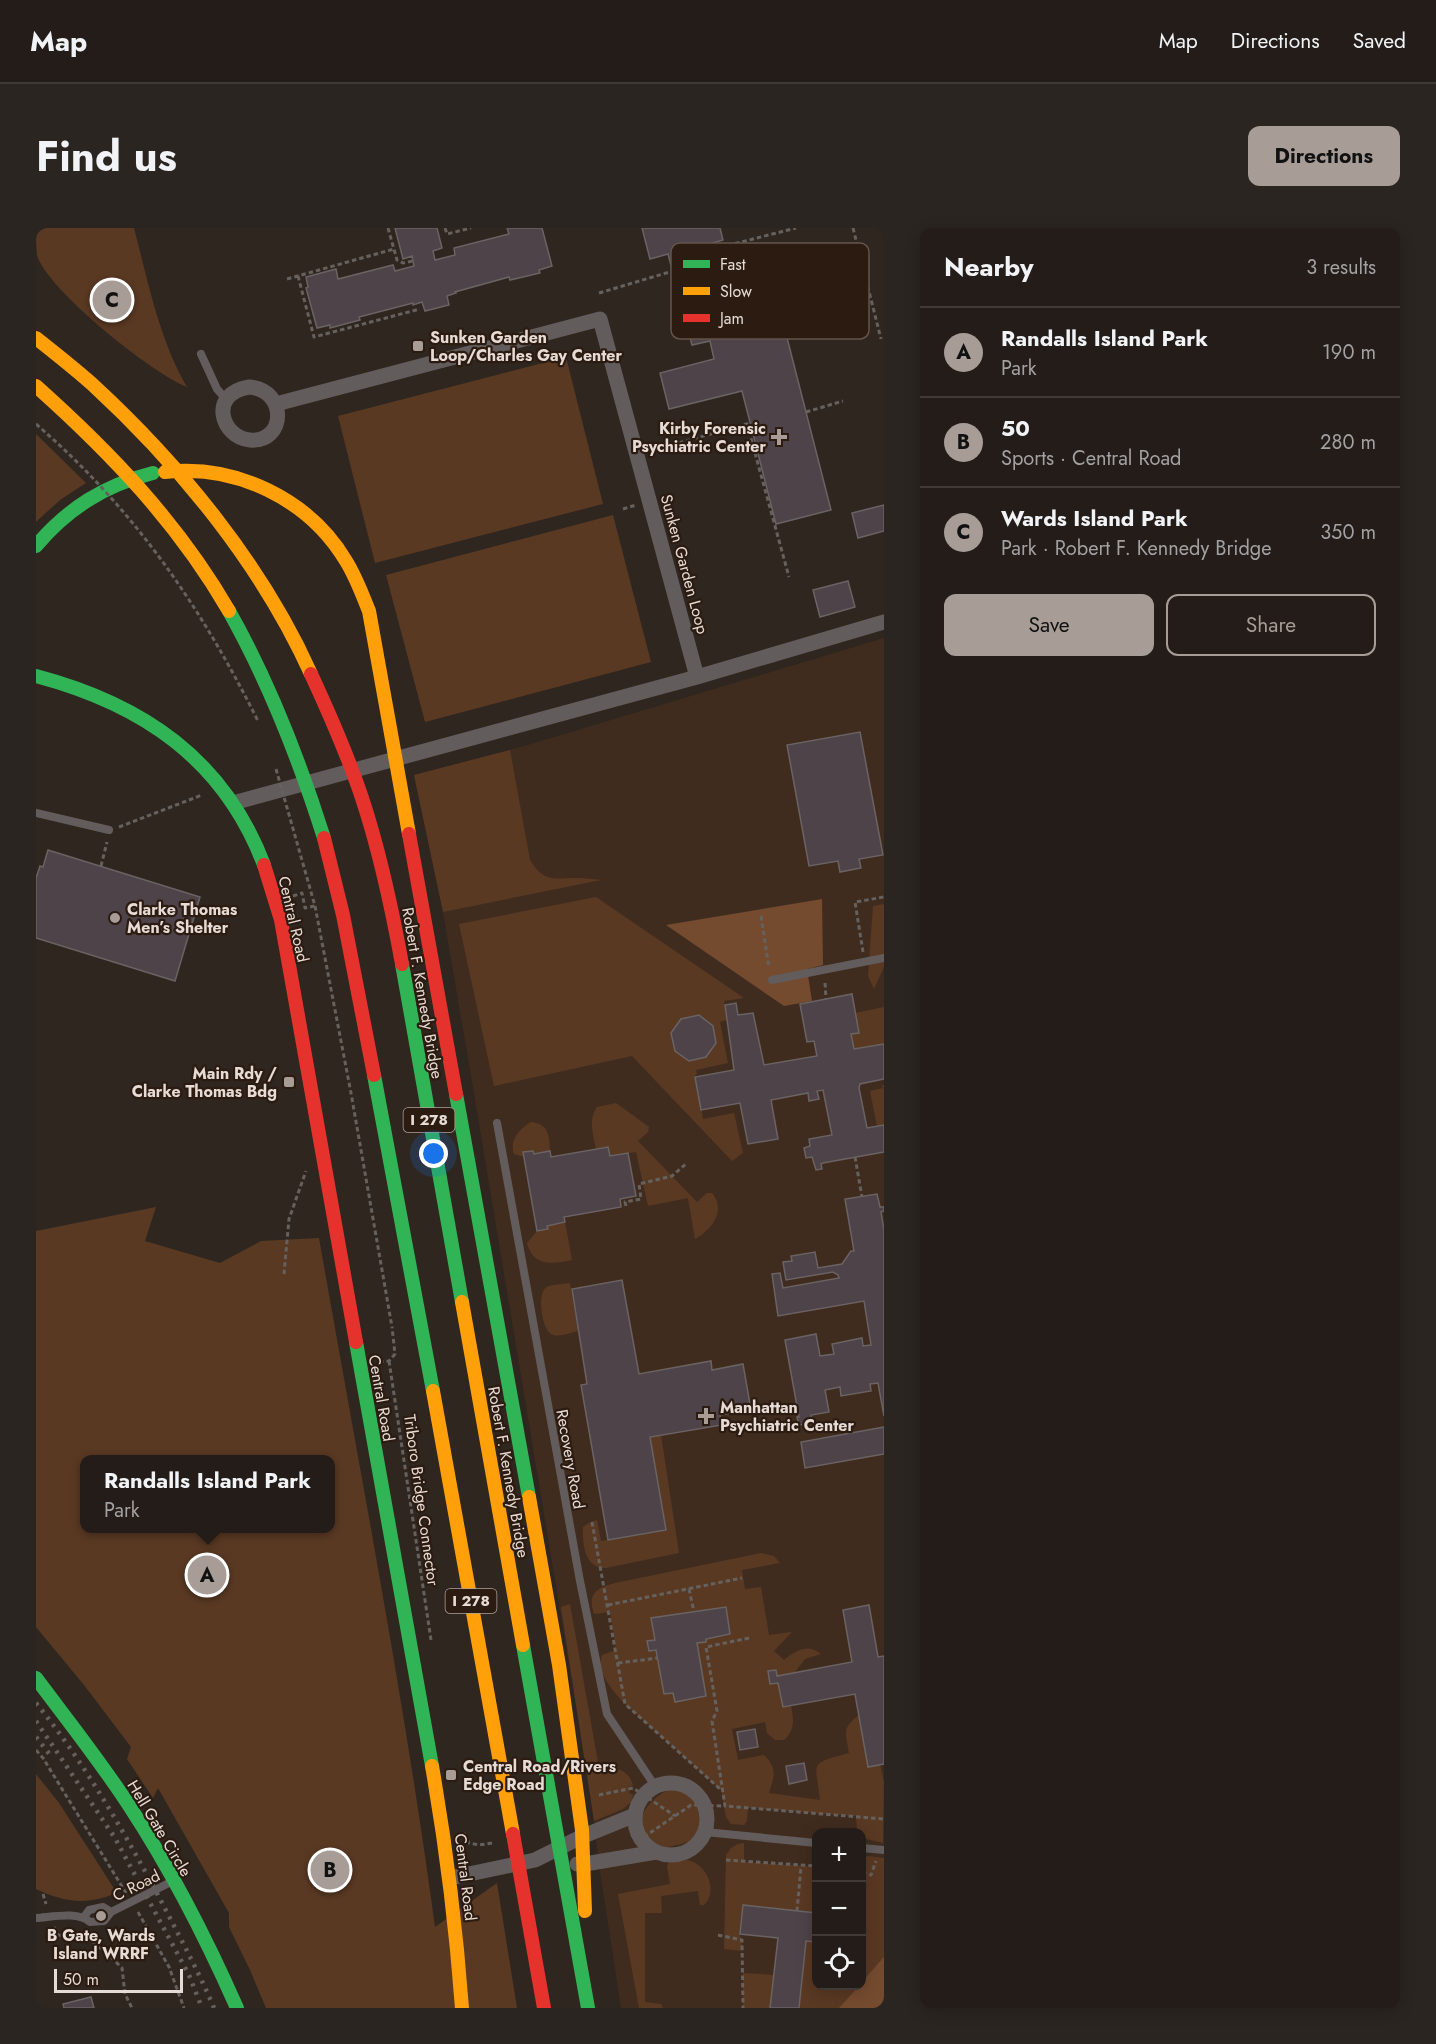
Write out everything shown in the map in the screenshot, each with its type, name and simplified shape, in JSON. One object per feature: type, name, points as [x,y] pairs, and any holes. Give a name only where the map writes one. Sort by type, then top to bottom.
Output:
[{"type":"main road","name":"Robert F. Kennedy Bridge","points":[[36,338],[87,380],[152,443],[213,514],[284,623],[310,672],[362,796],[382,867],[397,939],[588,2008]]},
{"type":"main road","name":"I 278","points":[[36,386],[77,420],[110,453],[153,501],[210,577],[257,662],[311,794],[338,892],[398,1193],[544,2008]]},
{"type":"main road","points":[[36,546],[55,524],[80,504],[122,482],[153,474],[186,471],[233,477],[264,488],[291,503],[316,522],[344,555],[369,611],[561,1676],[582,1830],[588,2008]]},
{"type":"main road","points":[[38,679],[89,691],[138,713],[185,749],[233,803]]},
{"type":"main road","name":"Central Road","points":[[233,803],[259,851],[280,920],[441,1817],[450,1878],[462,2008]]},
{"type":"main road","name":"Hell Gate Circle","points":[[36,1677],[117,1788],[202,1934],[237,2008]]},
{"type":"street","name":"Sunken Garden Loop","points":[[276,404],[600,320],[697,677]]},
{"type":"street","points":[[241,388],[257,388],[266,391],[276,404],[278,420],[272,432],[258,440],[236,435],[226,422],[223,406],[226,399],[241,388]]},
{"type":"street","points":[[233,803],[697,677],[884,622]]},
{"type":"street","points":[[672,1782],[684,1784],[694,1790],[704,1805],[707,1823],[705,1832],[697,1845],[687,1852],[664,1855],[656,1852],[639,1838],[634,1821],[640,1798],[655,1786],[672,1782]]},
{"type":"street","points":[[450,1878],[535,1860],[581,1837],[635,1815]]},
{"type":"street","points":[[535,1860],[585,1864],[656,1852]]},
{"type":"lane","points":[[201,354],[217,389],[226,399]]},
{"type":"lane","points":[[36,813],[110,830]]},
{"type":"lane","points":[[771,978],[884,958]]},
{"type":"lane","name":"Recovery Road","points":[[496,1123],[580,1581],[607,1714],[655,1786]]},
{"type":"lane","points":[[705,1832],[812,1843]]},
{"type":"lane","points":[[866,1848],[884,1850]]},
{"type":"lane","name":"C Road","points":[[36,1917],[84,1917],[90,1922],[104,1921],[111,1912],[173,1881]]},
{"type":"lane","name":"C Road","points":[[84,1917],[89,1910],[103,1907],[111,1912]]},
{"type":"path","points":[[388,228],[397,260],[403,263],[413,261]]},
{"type":"path","points":[[445,228],[447,234],[471,228]]},
{"type":"path","points":[[776,228],[777,233]]},
{"type":"path","points":[[738,243],[796,228]]},
{"type":"path","points":[[853,228],[857,243]]},
{"type":"path","points":[[287,279],[394,249]]},
{"type":"path","points":[[599,293],[671,272]]},
{"type":"path","points":[[298,276],[314,337],[420,309]]},
{"type":"path","points":[[869,289],[882,339]]},
{"type":"path","points":[[806,412],[843,401]]},
{"type":"path","points":[[36,424],[101,487],[137,528],[180,584],[211,634],[259,724]]},
{"type":"path","points":[[637,454],[749,424],[789,577]]},
{"type":"path","name":"Triboro Bridge Connector","points":[[274,759],[315,906],[351,1093],[392,1327],[395,1354],[389,1361],[431,1643]]},
{"type":"path","points":[[101,866],[110,830],[220,787]]},
{"type":"path","points":[[293,896],[302,894],[305,908],[315,906]]},
{"type":"path","points":[[864,957],[855,902],[884,897]]},
{"type":"path","points":[[761,916],[771,978]]},
{"type":"path","points":[[824,970],[826,999]]},
{"type":"path","points":[[855,1157],[862,1197]]},
{"type":"path","points":[[626,1206],[626,1202],[641,1199],[639,1184],[672,1176],[687,1163]]},
{"type":"path","points":[[284,1274],[289,1219],[308,1165]]},
{"type":"path","points":[[360,1366],[389,1361]]},
{"type":"path","points":[[592,1522],[625,1704],[722,1790]]},
{"type":"path","points":[[608,1605],[742,1578]]},
{"type":"path","points":[[689,1588],[694,1612]]},
{"type":"path","points":[[725,1806],[712,1721],[717,1711],[706,1647],[749,1638]]},
{"type":"path","points":[[618,1663],[658,1658]]},
{"type":"path","points":[[36,1750],[132,1902],[169,1967],[184,2008]]},
{"type":"path","points":[[639,1838],[645,1837],[691,1805],[884,1819]]},
{"type":"path","points":[[726,1860],[812,1866]]},
{"type":"path","points":[[797,1911],[801,1866]]},
{"type":"path","points":[[43,1894],[49,1917],[58,1935],[90,1941],[105,1951],[122,1968],[124,1994],[132,2008]]},
{"type":"path","points":[[718,1935],[742,1940],[743,2008]]},
{"type":"shaded area","points":[[36,228],[134,228],[162,330],[177,369],[187,387],[171,379],[127,349],[60,289],[37,255]]},
{"type":"shaded area","points":[[566,357],[603,504],[375,563],[338,416]]},
{"type":"shaded area","points":[[36,434],[86,483],[60,500],[36,522]]},
{"type":"shaded area","points":[[613,515],[651,662],[425,722],[386,575]]},
{"type":"shaded area","name":"Manhattan Psychiatric Center","points":[[884,638],[884,1959],[866,1979],[866,1828],[812,1828],[812,1990],[857,1990],[841,2008],[621,2008],[591,1796],[476,1105],[443,912],[414,775],[528,745]]},
{"type":"shaded area","points":[[510,750],[530,860],[540,873],[550,878],[601,880],[443,912],[414,775]]},
{"type":"shaded area","points":[[596,897],[744,998],[724,1001],[727,1020],[720,1022],[728,1063],[696,1070],[695,1075],[703,1119],[734,1113],[743,1153],[732,1161],[632,1056],[494,1086],[459,924]],"holes":[[[699,1015],[713,1026],[689,1061],[675,1051],[671,1033],[681,1019]]]},
{"type":"shaded area","points":[[822,899],[823,965],[807,969],[812,1001],[784,1006],[666,925]]},
{"type":"shaded area","points":[[884,904],[884,967],[874,989],[868,976],[873,906]]},
{"type":"shaded area","points":[[884,1007],[884,1044],[854,1049],[851,1034],[859,1033],[855,1013]]},
{"type":"shaded area","points":[[882,1085],[884,1085],[884,1125],[877,1126],[870,1091],[883,1088]]},
{"type":"shaded area","points":[[616,1103],[649,1127],[648,1132],[638,1141],[697,1202],[707,1193],[712,1193],[718,1207],[715,1219],[707,1231],[695,1239],[688,1198],[648,1206],[636,1152],[610,1156],[608,1147],[596,1149],[592,1127],[594,1112],[597,1107]]},
{"type":"shaded area","points":[[531,1122],[541,1125],[547,1131],[550,1151],[534,1154],[533,1151],[523,1152],[524,1157],[514,1154],[513,1144],[516,1136]]},
{"type":"shaded area","points":[[156,1207],[145,1241],[220,1263],[261,1241],[319,1238],[395,1668],[435,1927],[497,1883],[517,2008],[266,2008],[229,1927],[229,1913],[158,1788],[153,1798],[127,1759],[131,1747],[36,1627],[36,1231]]},
{"type":"shaded area","points":[[565,1222],[572,1260],[551,1263],[539,1260],[530,1251],[527,1243],[537,1231]]},
{"type":"shaded area","points":[[570,1283],[578,1331],[557,1336],[551,1334],[545,1325],[541,1310],[542,1296],[547,1287]]},
{"type":"shaded area","points":[[661,1435],[679,1553],[606,1568],[599,1567],[589,1560],[584,1548],[583,1527],[589,1523],[597,1520],[601,1541],[666,1530],[650,1437]]},
{"type":"shaded area","points":[[761,1553],[774,1556],[780,1563],[742,1570],[745,1589],[761,1587],[769,1635],[792,1632],[774,1651],[784,1660],[793,1653],[807,1648],[821,1654],[805,1659],[795,1672],[777,1676],[776,1670],[768,1671],[770,1684],[778,1683],[783,1707],[791,1706],[792,1729],[784,1740],[775,1740],[767,1733],[765,1722],[732,1729],[738,1760],[764,1755],[774,1773],[769,1793],[820,1800],[817,1766],[826,1760],[849,1753],[847,1728],[859,1715],[868,1766],[880,1764],[884,1782],[883,1843],[866,1839],[866,1828],[857,1828],[856,1816],[748,1808],[747,1821],[744,1825],[731,1824],[726,1817],[721,1790],[625,1704],[611,1688],[604,1675],[601,1662],[602,1655],[616,1650],[610,1612],[594,1614],[592,1607],[595,1592],[603,1587]],"holes":[[[726,1607],[730,1634],[706,1639],[706,1642],[697,1643],[706,1696],[675,1702],[673,1693],[664,1694],[656,1650],[647,1641],[655,1640],[651,1618]]]},
{"type":"shaded area","points":[[570,1604],[599,1768],[624,1772],[633,1785],[628,1787],[630,1794],[633,1794],[631,1802],[623,1809],[594,1821],[561,1607]]},
{"type":"shaded area","points":[[36,1774],[59,1803],[117,1893],[86,1901],[76,1901],[36,1889]]},
{"type":"shaded area","points":[[670,1789],[682,1790],[696,1799],[701,1817],[700,1829],[690,1841],[658,1848],[652,1845],[642,1832],[642,1817],[650,1803]]},
{"type":"shaded area","points":[[744,1843],[744,1862],[812,1867],[812,1913],[743,1905],[740,1934],[743,1951],[724,1949],[726,1855],[738,1844]]},
{"type":"shaded area","points":[[866,1857],[884,1858],[884,2008],[799,2008],[806,1941],[812,1942],[812,1990],[866,1990]]},
{"type":"shaded area","points":[[687,1860],[700,1866],[705,1872],[710,1885],[708,1899],[704,1905],[700,1905],[698,1891],[661,1896],[662,1913],[645,1913],[645,2002],[661,2004],[663,2008],[639,2008],[618,1894],[670,1884],[667,1866],[669,1862]]},
{"type":"shaded area","points":[[884,1957],[884,2008],[839,2008],[855,1990],[866,1990],[866,1977]]},
{"type":"shaded area","points":[[743,1973],[774,1975],[770,2008],[743,2008]]},
{"type":"building","points":[[395,228],[437,228],[442,248],[433,251],[435,260],[455,255],[454,248],[509,234],[507,228],[542,228],[552,266],[539,270],[540,273],[510,280],[509,277],[455,292],[447,296],[449,305],[425,311],[422,302],[413,305],[413,303],[359,317],[360,320],[330,328],[330,325],[317,328],[306,288],[308,287],[306,277],[336,269],[338,279],[393,265],[395,271],[414,266],[412,256],[403,259]]},
{"type":"building","points":[[642,228],[720,228],[723,240],[712,243],[671,243],[671,265],[668,254],[650,259]]},
{"type":"building","points":[[690,339],[787,339],[831,510],[776,524],[742,391],[669,409],[660,373],[714,359],[710,341],[692,345]]},
{"type":"building","points":[[884,505],[884,531],[858,538],[852,513]]},
{"type":"building","points":[[848,581],[855,607],[820,617],[813,590]]},
{"type":"building","points":[[860,732],[883,855],[859,859],[861,868],[840,872],[838,861],[809,866],[787,745]]},
{"type":"building","name":"Clarke Thomas Men’s Shelter","points":[[48,850],[200,897],[175,981],[36,938],[36,878],[40,866],[43,867]]},
{"type":"building","points":[[852,994],[859,1033],[851,1034],[854,1049],[884,1044],[884,1079],[860,1084],[859,1088],[867,1128],[884,1125],[884,1152],[823,1163],[821,1164],[822,1169],[816,1170],[812,1157],[806,1158],[804,1148],[810,1146],[809,1139],[832,1135],[823,1090],[817,1091],[819,1099],[809,1101],[808,1093],[771,1100],[778,1139],[748,1144],[740,1103],[701,1110],[695,1077],[734,1070],[725,1005],[736,1003],[738,1015],[753,1013],[764,1065],[817,1056],[814,1041],[807,1042],[800,1004]]},
{"type":"building","points":[[699,1015],[713,1026],[716,1043],[706,1057],[689,1061],[675,1051],[671,1033],[681,1019]]},
{"type":"building","points":[[608,1147],[610,1156],[628,1153],[636,1196],[620,1199],[621,1207],[564,1217],[565,1222],[537,1231],[523,1152],[533,1151],[534,1154],[550,1151],[551,1157]]},
{"type":"building","points":[[877,1194],[880,1207],[884,1207],[884,1211],[881,1212],[884,1230],[884,1416],[878,1383],[870,1384],[871,1391],[841,1396],[840,1387],[825,1390],[829,1412],[811,1415],[812,1423],[799,1425],[785,1340],[816,1334],[820,1356],[834,1354],[832,1344],[862,1338],[863,1346],[871,1345],[864,1301],[778,1316],[772,1274],[780,1273],[783,1288],[839,1278],[833,1272],[786,1280],[783,1262],[792,1261],[791,1256],[815,1252],[818,1268],[842,1264],[851,1251],[854,1251],[845,1199]]},
{"type":"building","points":[[622,1280],[639,1374],[711,1361],[712,1370],[743,1364],[751,1410],[720,1415],[722,1425],[650,1437],[666,1530],[608,1540],[581,1385],[587,1384],[572,1289]]},
{"type":"building","points":[[884,1427],[884,1454],[805,1468],[801,1442]]},
{"type":"building","points":[[869,1605],[878,1657],[884,1656],[884,1764],[868,1767],[855,1694],[783,1707],[778,1683],[770,1684],[768,1671],[776,1670],[777,1676],[852,1662],[843,1610]]},
{"type":"building","points":[[726,1607],[730,1634],[697,1643],[706,1696],[675,1702],[673,1693],[664,1694],[656,1650],[649,1651],[647,1641],[655,1640],[651,1618]]},
{"type":"building","points":[[755,1729],[758,1747],[740,1750],[737,1732]]},
{"type":"building","points":[[804,1763],[807,1780],[789,1784],[786,1766]]},
{"type":"building","points":[[743,1905],[812,1913],[812,1942],[806,1941],[799,2008],[770,2008],[778,1938],[740,1934]]},
{"type":"building","points":[[91,1997],[94,2008],[64,2008],[63,2004]]},
{"type":"railway","points":[[36,1703],[87,1773],[117,1822],[195,1966],[214,2008]]},
{"type":"railway","points":[[36,1721],[115,1838],[189,1975],[202,2008]]},
{"type":"railway","points":[[36,1737],[51,1756]]},
{"type":"traffic: fast","points":[[36,546],[61,520],[88,500],[119,484],[153,473]]},
{"type":"traffic: fast","points":[[229,611],[258,666],[282,722],[324,838]]},
{"type":"traffic: fast","points":[[36,676],[111,702],[144,720],[175,741],[202,766],[226,795],[247,828],[264,865]]},
{"type":"traffic: fast","points":[[402,964],[462,1302]]},
{"type":"traffic: fast","points":[[374,1075],[433,1391]]},
{"type":"traffic: fast","points":[[456,1094],[529,1497]]},
{"type":"traffic: fast","points":[[356,1342],[432,1766]]},
{"type":"traffic: fast","points":[[523,1645],[588,2008]]},
{"type":"traffic: fast","points":[[36,1678],[108,1774],[145,1831],[188,1905],[237,2008]]},
{"type":"traffic: slow","points":[[36,338],[85,378],[125,415],[216,518],[268,594],[311,674]]},
{"type":"traffic: slow","points":[[36,386],[91,437],[142,491],[188,548],[229,611]]},
{"type":"traffic: slow","points":[[165,472],[192,471],[218,474],[244,480],[268,490],[291,503],[312,520],[331,539],[346,561],[369,611],[409,834]]},
{"type":"traffic: slow","points":[[462,1302],[523,1645]]},
{"type":"traffic: slow","points":[[433,1391],[513,1834]]},
{"type":"traffic: slow","points":[[529,1497],[559,1665],[582,1830],[585,1911]]},
{"type":"traffic: slow","points":[[432,1766],[450,1887],[462,2008]]},
{"type":"traffic: jam","points":[[311,674],[357,782],[385,881],[402,964]]},
{"type":"traffic: jam","points":[[409,834],[456,1094]]},
{"type":"traffic: jam","points":[[324,838],[343,915],[374,1075]]},
{"type":"traffic: jam","points":[[264,865],[281,920],[356,1342]]},
{"type":"traffic: jam","points":[[513,1834],[544,2008]]},
{"type":"place","name":"Wards Island Park","points":[[112,300]]},
{"type":"place","name":"Sunken Garden Loop/Charles Gay Center","points":[[418,346]]},
{"type":"place","name":"Kirby Forensic Psychiatric Center","points":[[779,437]]},
{"type":"place","name":"Clarke Thomas Men’s Shelter","points":[[115,918]]},
{"type":"place","name":"Main Rdy / Clarke Thomas Bdg","points":[[289,1082]]},
{"type":"place","name":"Manhattan Psychiatric Center","points":[[706,1416]]},
{"type":"place","name":"Randalls Island Park","points":[[207,1575]]},
{"type":"place","name":"Central Road/Rivers Edge Road","points":[[451,1775]]},
{"type":"place","name":"50","points":[[330,1870]]},
{"type":"place","name":"B Gate, Wards Island WRRF","points":[[101,1916]]}]
